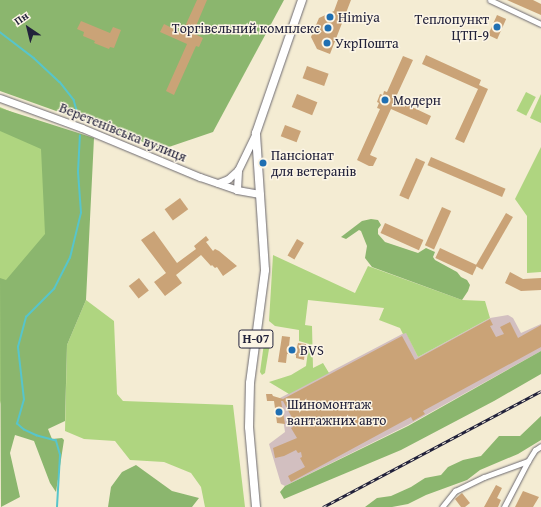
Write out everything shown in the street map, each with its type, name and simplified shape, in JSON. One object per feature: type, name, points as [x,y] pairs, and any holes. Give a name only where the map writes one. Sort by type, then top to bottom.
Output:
[{"type":"main road","name":"Н-07","points":[[256,507],[249,427],[250,383],[265,270],[256,133],[302,0]]},
{"type":"street","points":[[490,0],[541,24]]},
{"type":"street","name":"Веретенівська вулиця","points":[[0,98],[82,128],[218,183],[237,190],[260,194]]},
{"type":"street","points":[[237,190],[238,170],[256,133]]},
{"type":"street","points":[[218,183],[228,178],[238,170]]},
{"type":"street","points":[[504,507],[528,461],[535,450],[541,446]]},
{"type":"street","points":[[442,507],[455,491],[484,477],[528,461]]},
{"type":"shaded area","points":[[508,315],[513,318],[521,333],[541,324],[541,351],[408,425],[285,486],[281,484],[269,444],[285,432],[280,398],[406,332],[418,357],[490,318]]},
{"type":"green space","points":[[0,0],[284,0],[213,132],[163,149],[0,91]]},
{"type":"green space","points":[[526,92],[536,97],[526,116],[516,111]]},
{"type":"green space","points":[[541,94],[541,123],[530,118]]},
{"type":"green space","points":[[0,107],[81,142],[0,404]]},
{"type":"green space","points":[[0,108],[94,138],[86,300],[67,345],[65,421],[48,429],[52,439],[62,438],[64,440],[56,492],[50,483],[34,441],[15,435],[10,453],[20,497],[1,507],[0,278],[6,280],[45,234],[41,149],[0,131]]},
{"type":"green space","points":[[541,147],[541,272],[527,273],[527,216],[515,199]]},
{"type":"green space","points":[[371,219],[378,220],[381,225],[378,229],[378,234],[385,242],[418,253],[426,248],[435,252],[433,257],[435,260],[457,272],[461,277],[467,280],[470,285],[462,300],[372,267],[365,258],[367,246],[361,231],[359,230],[346,239],[341,237],[362,221]]},
{"type":"green space","points":[[273,255],[355,293],[368,266],[462,300],[485,301],[490,318],[418,357],[406,333],[403,334],[400,328],[379,320],[384,308],[308,300],[305,325],[312,326],[313,368],[323,363],[329,373],[289,394],[269,382],[291,375],[306,366],[309,344],[299,341],[299,330],[275,326],[269,321]]},
{"type":"green space","points":[[86,300],[114,321],[117,394],[123,401],[233,405],[245,507],[205,507],[201,487],[191,473],[164,462],[130,460],[115,441],[84,439],[65,431],[67,345]]},
{"type":"green space","points":[[268,334],[271,337],[265,373],[262,375],[260,372],[265,336]]},
{"type":"green space","points":[[541,351],[541,374],[494,401],[401,450],[284,499],[280,492],[285,486],[408,426]]},
{"type":"green space","points":[[541,416],[541,440],[518,454],[480,470],[467,480],[426,495],[408,504],[392,507],[365,507],[377,498],[391,496],[411,487],[425,478],[441,475],[448,467],[463,460],[481,456],[499,436],[520,436]]},
{"type":"green space","points":[[136,465],[172,491],[199,498],[192,507],[108,507],[111,487],[122,472]]},
{"type":"building","points":[[197,0],[207,0],[193,33],[203,38],[199,47],[196,46],[174,95],[166,91],[187,44],[160,32],[164,24],[182,33]]},
{"type":"building","name":"Торгівельний комплекс","points":[[338,0],[351,0],[330,54],[317,49],[311,37],[319,18],[334,11]]},
{"type":"building","points":[[507,0],[533,0],[541,4],[541,15]]},
{"type":"building","name":"Теплопункт ЦТП-9","points":[[497,15],[506,19],[497,39],[488,35]]},
{"type":"building","points":[[81,21],[110,33],[113,27],[121,30],[114,48],[110,47],[109,49],[94,43],[95,41],[83,36],[84,32],[77,29]]},
{"type":"building","points":[[426,55],[481,80],[479,85],[488,89],[464,143],[455,139],[478,89],[422,64]]},
{"type":"building","points":[[403,56],[413,60],[395,99],[431,116],[427,125],[391,109],[370,155],[377,158],[373,166],[369,166],[357,160],[380,109],[377,108],[379,103],[377,102],[380,94],[383,95],[384,91],[387,92]]},
{"type":"building","points":[[307,66],[329,74],[324,86],[303,78]]},
{"type":"building","points":[[297,94],[317,102],[312,115],[292,107]]},
{"type":"building","points":[[285,125],[301,131],[297,142],[281,136]]},
{"type":"building","points":[[431,157],[506,189],[502,197],[427,165]]},
{"type":"building","points":[[416,158],[425,162],[408,200],[399,195]]},
{"type":"building","points":[[180,198],[188,209],[173,220],[165,209]]},
{"type":"building","points":[[442,207],[451,211],[434,249],[425,245]]},
{"type":"building","points":[[506,213],[513,217],[482,270],[476,266]]},
{"type":"building","points":[[385,223],[423,240],[419,250],[381,233]]},
{"type":"building","points":[[154,231],[177,263],[196,249],[194,246],[206,236],[209,240],[206,242],[213,251],[215,249],[219,251],[237,266],[223,276],[217,267],[215,268],[212,265],[211,266],[201,255],[176,275],[182,283],[165,296],[154,282],[166,273],[141,240]]},
{"type":"building","points":[[297,239],[304,243],[294,259],[288,255]]},
{"type":"building","points":[[440,248],[477,265],[473,275],[435,258]]},
{"type":"building","points":[[510,272],[523,279],[541,278],[541,290],[521,291],[505,283]]},
{"type":"building","points":[[139,278],[149,291],[139,299],[129,286]]},
{"type":"building","points":[[490,319],[493,325],[490,326],[496,337],[504,334],[500,327],[510,322],[518,338],[541,325],[541,347],[423,411],[425,414],[413,421],[411,417],[291,482],[288,476],[305,467],[300,458],[302,457],[301,452],[298,453],[296,450],[284,456],[275,458],[273,448],[297,438],[291,428],[296,425],[283,401],[281,401],[285,424],[277,423],[274,401],[267,401],[266,394],[272,394],[273,396],[283,399],[402,336],[415,360]]},
{"type":"building","name":"BVS","points":[[282,336],[290,337],[289,346],[297,347],[298,343],[306,344],[304,360],[296,358],[296,355],[287,354],[286,363],[278,362]]},
{"type":"building","points":[[496,485],[502,488],[497,498],[501,500],[498,507],[484,507]]},
{"type":"building","points":[[523,491],[539,497],[533,507],[515,507]]},
{"type":"building","points":[[462,493],[470,503],[465,507],[461,507],[455,499]]},
{"type":"waterway","points":[[0,32],[34,58],[60,82],[74,100],[79,117]]},
{"type":"waterway","points":[[57,507],[60,455],[56,441],[37,436],[24,430],[17,424],[24,400],[18,347],[26,317],[54,289],[70,258],[81,213],[78,172],[80,136]]},
{"type":"railway","points":[[323,507],[541,391]]},
{"type":"place","name":"Himiya","points":[[330,17]]},
{"type":"place","name":"Теплопункт ЦТП-9","points":[[497,27]]},
{"type":"place","name":"Торгівельний комплекс","points":[[328,28]]},
{"type":"place","name":"УкрПошта","points":[[327,43]]},
{"type":"place","name":"Модерн","points":[[385,100]]},
{"type":"place","name":"Пансіонат для ветеранів","points":[[263,163]]},
{"type":"place","name":"BVS","points":[[292,350]]},
{"type":"place","name":"Шиномонтаж вантажних авто","points":[[279,412]]}]
